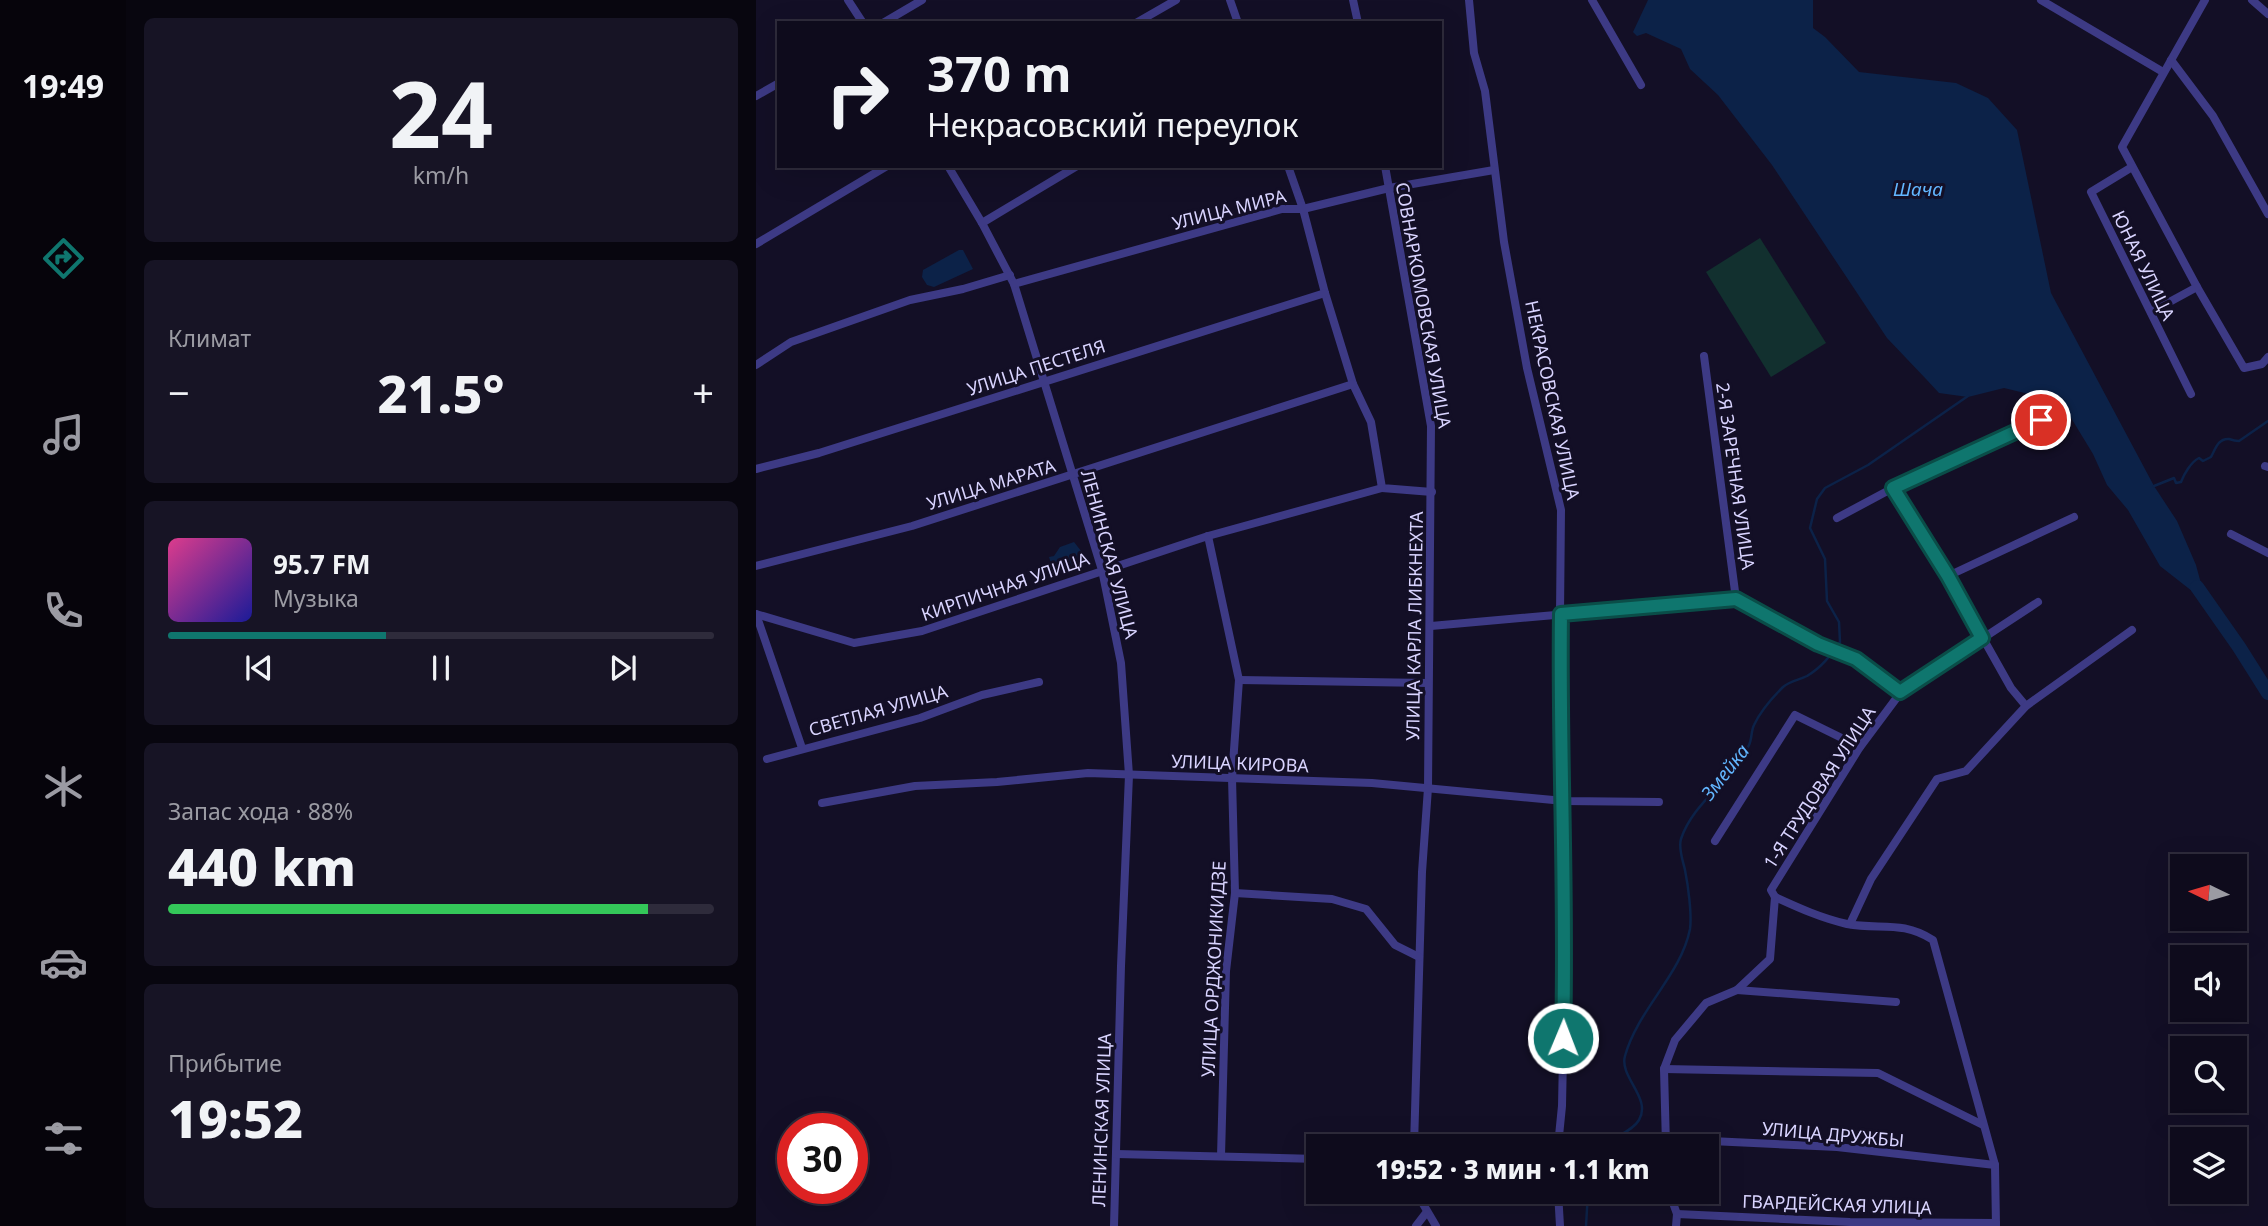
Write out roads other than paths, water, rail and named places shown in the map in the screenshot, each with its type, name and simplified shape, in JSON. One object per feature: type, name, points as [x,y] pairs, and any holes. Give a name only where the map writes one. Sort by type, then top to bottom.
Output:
[{"type":"street","points":[[848,0],[862,21]]},
{"type":"street","points":[[886,21],[922,0]]},
{"type":"street","points":[[1139,21],[1176,0]]},
{"type":"street","points":[[1230,0],[1237,21]]},
{"type":"street","points":[[1353,0],[1357,21]]},
{"type":"street","name":"НЕКРАСОВСКАЯ УЛИЦА","points":[[1469,0],[1474,53],[1485,91],[1504,243],[1527,368],[1561,510],[1559,719],[1564,802],[1564,1015],[1559,1134]]},
{"type":"street","points":[[1592,0],[1641,85]]},
{"type":"street","points":[[2041,0],[2163,72],[2205,0]]},
{"type":"street","points":[[2252,0],[2268,15]]},
{"type":"street","points":[[2171,60],[2213,116],[2268,214]]},
{"type":"street","name":"ЮНАЯ УЛИЦА","points":[[2163,72],[2122,147],[2244,368],[2262,364],[2268,357]]},
{"type":"street","points":[[756,96],[777,84]]},
{"type":"street","name":"ЮНАЯ УЛИЦА","points":[[2132,167],[2091,192],[2191,394]]},
{"type":"street","points":[[756,244],[884,168]]},
{"type":"street","name":"ЛЕНИНСКАЯ УЛИЦА","points":[[949,168],[1014,284],[1102,570],[1121,663],[1129,775],[1114,1226]]},
{"type":"street","points":[[982,223],[1074,168]]},
{"type":"street","points":[[1289,168],[1353,384],[1371,422],[1382,488]]},
{"type":"street","name":"СОВНАРКОМОВСКАЯ УЛИЦА","points":[[1385,168],[1431,426],[1432,492]]},
{"type":"street","name":"УЛИЦА МИРА","points":[[1014,284],[1282,209],[1303,209],[1389,188],[1494,170]]},
{"type":"street","points":[[756,365],[791,342],[910,300],[963,289],[1010,275]]},
{"type":"street","points":[[2151,312],[2197,287]]},
{"type":"street","name":"УЛИЦА ПЕСТЕЛЯ","points":[[756,469],[819,453],[1325,293]]},
{"type":"street","name":"2-Я ЗАРЕЧНАЯ УЛИЦА","points":[[1704,356],[1736,599]]},
{"type":"street","name":"УЛИЦА МАРАТА","points":[[756,566],[912,526],[1353,384]]},
{"type":"street","points":[[1837,518],[1893,488],[2041,420]]},
{"type":"street","name":"УЛИЦА КАРЛА ЛИБКНЕХТА","points":[[1382,488],[1432,492],[1428,788],[1419,957],[1414,1134]]},
{"type":"street","name":"КИРПИЧНАЯ УЛИЦА","points":[[756,614],[854,643],[922,631],[1208,536],[1382,488]]},
{"type":"street","points":[[1893,488],[1948,576],[2011,688],[2026,706]]},
{"type":"street","points":[[1948,576],[2074,517]]},
{"type":"street","points":[[2231,534],[2268,553]]},
{"type":"street","name":"УЛИЦА ОРДЖОНИКИДЗЕ","points":[[1208,536],[1239,680],[1232,778],[1235,893],[1226,971],[1221,1156]]},
{"type":"street","points":[[1431,626],[1736,599],[1818,644],[1851,656],[1900,692]]},
{"type":"street","name":"1-Я ТРУДОВАЯ УЛИЦА","points":[[1775,897],[1771,890],[1860,747],[1900,692],[2038,602]]},
{"type":"street","points":[[756,614],[802,748]]},
{"type":"street","points":[[1850,924],[1871,879],[1937,779],[1966,771],[2026,706],[2132,630]]},
{"type":"street","points":[[1239,680],[1428,683]]},
{"type":"street","name":"СВЕТЛАЯ УЛИЦА","points":[[767,759],[920,718],[982,695],[1039,682]]},
{"type":"street","points":[[1715,841],[1795,715],[1860,747]]},
{"type":"street","name":"УЛИЦА КИРОВА","points":[[822,803],[915,786],[997,782],[1088,773],[1371,783],[1564,802],[1659,802]]},
{"type":"street","points":[[1235,893],[1332,899],[1366,909],[1395,945],[1419,957]]},
{"type":"street","points":[[1667,1134],[1664,1069],[1675,1040],[1706,1003],[1737,990],[1770,958],[1775,897],[1811,915],[1850,924],[1901,926],[1920,931],[1933,940],[1995,1165],[1996,1225]]},
{"type":"street","points":[[1737,990],[1896,1002]]},
{"type":"street","points":[[1664,1069],[1878,1073],[1983,1125]]},
{"type":"street","name":"УЛИЦА ДРУЖБЫ","points":[[1719,1144],[1837,1147],[1995,1165]]},
{"type":"street","points":[[1116,1154],[1306,1159]]},
{"type":"street","points":[[1422,1204],[1436,1226]]},
{"type":"street","points":[[1559,1204],[1560,1226]]},
{"type":"street","points":[[1673,1204],[1676,1226]]},
{"type":"street","points":[[1416,1226],[1426,1213]]},
{"type":"street","name":"ГВАРДЕЙСКАЯ УЛИЦА","points":[[1676,1214],[1996,1225]]},
{"type":"water","name":"Шача","points":[[1648,0],[1813,0],[1813,28],[1859,72],[1956,83],[1988,98],[2017,130],[2051,293],[2154,486],[2177,521],[2196,565],[2206,602],[2160,566],[2128,510],[2107,485],[2093,454],[2065,408],[2033,395],[2004,388],[1968,397],[1939,393],[1887,338],[1772,165],[1718,95],[1690,69],[1681,49],[1646,33],[1637,36],[1633,32]]},
{"type":"water","points":[[963,250],[973,269],[934,287],[927,285],[922,277],[923,270]]},
{"type":"water","points":[[1074,542],[1085,556],[1084,564],[1065,567],[1055,576],[1049,557],[1054,556],[1060,547]]},
{"type":"waterway","name":"Змейка","points":[[1622,1134],[1632,1128],[1642,1112],[1639,1096],[1626,1072],[1625,1056],[1639,1023],[1678,962],[1690,929],[1681,839],[1703,802],[1742,758],[1750,743],[1754,725],[1767,704],[1786,685],[1817,669],[1840,642],[1839,622],[1827,601],[1825,559],[1810,528],[1817,499],[1825,488],[1868,465],[1968,396]]},
{"type":"waterway","points":[[2154,486],[2174,478],[2176,483],[2181,482],[2193,462],[2199,458],[2203,461],[2211,457],[2222,440],[2239,441],[2268,421]]},
{"type":"waterway","name":"Шача","points":[[2197,587],[2268,693]]},
{"type":"waterway","name":"Змейка","points":[[1586,1226],[1587,1204]]}]
